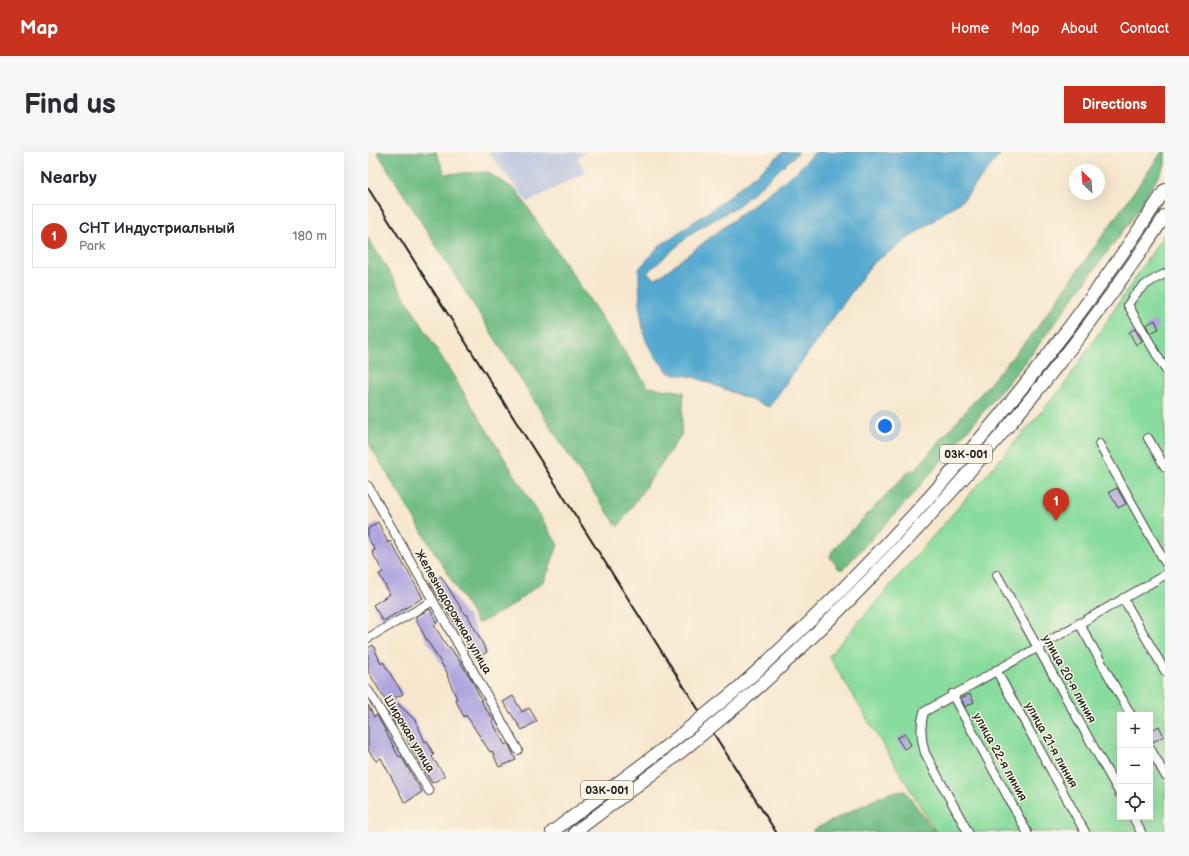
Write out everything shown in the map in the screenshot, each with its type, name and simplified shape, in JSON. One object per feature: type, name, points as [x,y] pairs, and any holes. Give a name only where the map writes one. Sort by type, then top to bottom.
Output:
[{"type":"main road","name":"03К-001","points":[[552,832],[663,749],[736,690],[779,651],[917,512],[1046,358],[1133,239],[1165,190]]},
{"type":"main road","name":"03К-001","points":[[575,832],[672,758],[777,672],[926,521],[1056,366],[1143,249],[1165,216]]},
{"type":"street","points":[[1165,274],[1153,279],[1135,293],[1128,305],[1165,369]]},
{"type":"street","points":[[1148,438],[1165,467]]},
{"type":"street","points":[[1099,444],[1165,562]]},
{"type":"street","name":"Железнодорожная улица","points":[[368,486],[518,750]]},
{"type":"street","name":"улица 20-я линия","points":[[997,575],[1117,789]]},
{"type":"street","points":[[968,832],[925,753],[921,724],[924,712],[952,694],[1165,575]]},
{"type":"street","points":[[1124,598],[1165,672]]},
{"type":"street","points":[[368,638],[433,601]]},
{"type":"street","points":[[1079,623],[1129,712]]},
{"type":"street","name":"улица 21-я линия","points":[[996,670],[1085,832]]},
{"type":"street","name":"Широкая улица","points":[[368,690],[429,791]]},
{"type":"street","name":"улица 22-я линия","points":[[952,694],[1027,832]]},
{"type":"street","points":[[1153,753],[1165,775]]},
{"type":"street","points":[[1135,820],[1141,832]]},
{"type":"shaded area","points":[[488,152],[587,152],[578,157],[586,172],[528,202]]},
{"type":"green space","points":[[377,152],[436,152],[445,174],[487,172],[516,190],[648,387],[684,392],[681,435],[618,527],[576,467]]},
{"type":"green space","points":[[1162,152],[1165,152],[1165,165],[1134,216],[1028,359],[909,499],[843,569],[839,569],[830,557],[832,551],[910,470],[914,471],[1034,332]]},
{"type":"green space","points":[[1165,233],[1165,832],[936,832],[829,656],[1063,387]]},
{"type":"green space","points":[[368,238],[558,545],[545,580],[511,606],[478,624],[368,442]]},
{"type":"green space","points":[[645,770],[647,773],[605,807],[570,830],[562,832]]},
{"type":"green space","points":[[905,791],[935,832],[813,832],[813,830],[888,793]]},
{"type":"water","points":[[783,152],[799,152],[738,206],[693,232],[647,273],[656,279],[796,172],[815,152],[1002,152],[964,199],[872,264],[769,407],[694,377],[669,373],[656,358],[646,340],[642,325],[640,306],[639,269],[659,246],[717,206]]},
{"type":"building","points":[[1155,320],[1159,329],[1150,333],[1146,325]]},
{"type":"building","points":[[1135,329],[1142,341],[1136,345],[1129,332]]},
{"type":"building","points":[[1117,488],[1126,504],[1118,508],[1109,492]]},
{"type":"building","points":[[378,522],[388,543],[390,541],[423,598],[383,621],[373,605],[390,594],[379,574],[383,572],[372,552],[375,550],[368,538],[368,529]]},
{"type":"building","points":[[441,576],[465,615],[467,614],[487,652],[476,659],[430,583]]},
{"type":"building","points":[[430,609],[437,623],[434,625],[448,648],[450,647],[472,680],[485,708],[494,720],[492,721],[505,745],[508,743],[516,760],[499,767],[492,751],[490,752],[466,715],[464,717],[455,699],[457,699],[447,675],[448,674],[425,637],[415,617]]},
{"type":"building","points":[[373,645],[381,664],[383,662],[403,694],[393,699],[415,720],[425,742],[427,741],[434,755],[432,757],[445,776],[432,783],[411,748],[399,723],[396,725],[389,714],[388,711],[391,710],[368,671],[368,648]]},
{"type":"building","points":[[970,694],[974,702],[965,707],[961,698]]},
{"type":"building","points":[[513,696],[522,712],[529,708],[537,721],[522,730],[503,702]]},
{"type":"building","points":[[368,705],[374,717],[377,715],[399,757],[401,756],[422,792],[405,803],[381,758],[376,761],[368,750]]},
{"type":"building","points":[[1159,726],[1164,736],[1153,742],[1153,729]]},
{"type":"building","points":[[905,734],[911,745],[904,749],[897,738]]},
{"type":"railway","points":[[368,188],[776,832]]},
{"type":"place","name":"СНТ Индустриальный","points":[[1056,521]]}]
